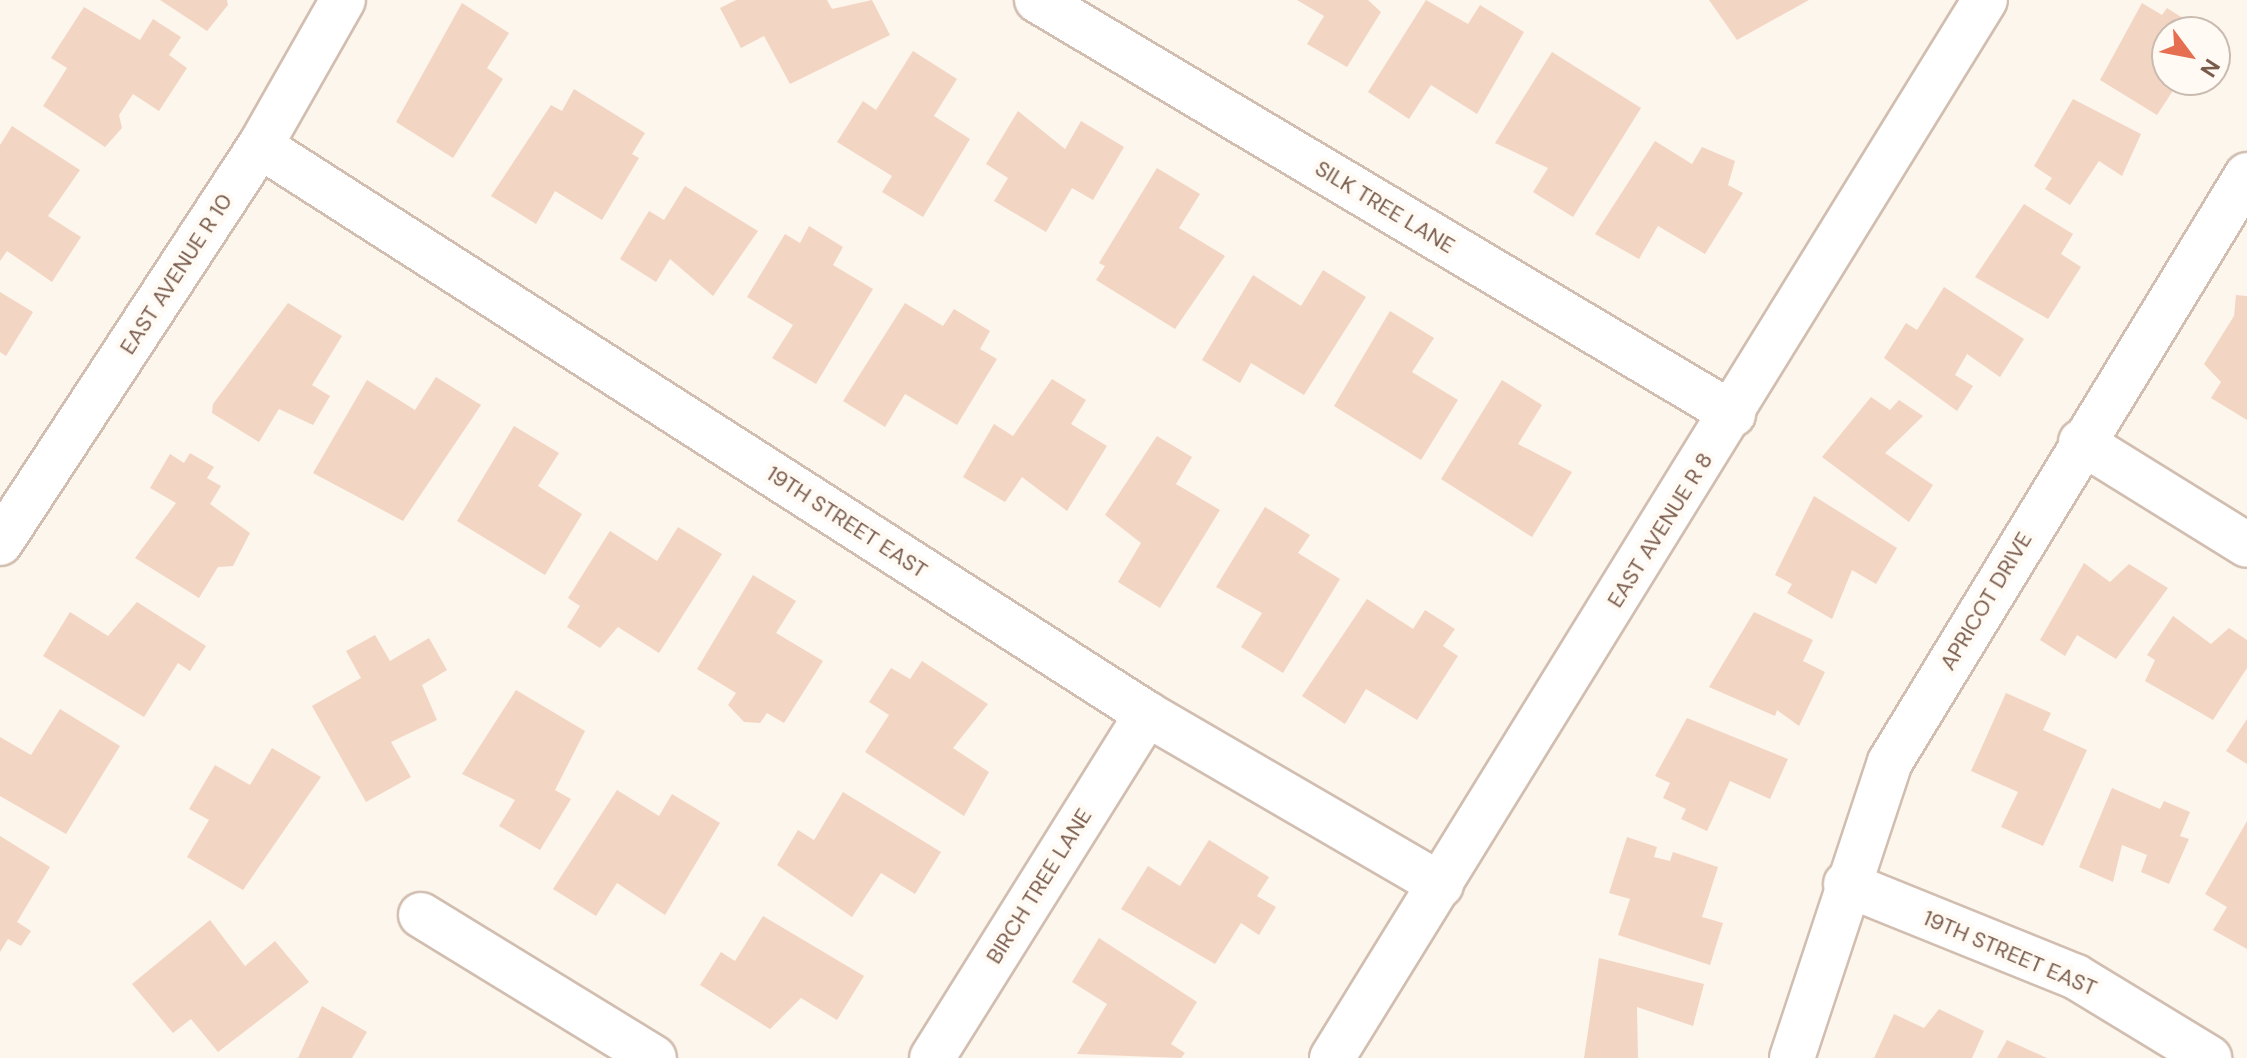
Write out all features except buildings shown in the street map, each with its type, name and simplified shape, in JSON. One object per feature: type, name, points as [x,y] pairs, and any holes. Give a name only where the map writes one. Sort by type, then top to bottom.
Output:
[{"type":"street","name":"EAST AVENUE R 10","points":[[0,543],[260,146],[343,0]]},
{"type":"street","name":"SILK TREE LANE","points":[[1037,0],[1733,414]]},
{"type":"street","name":"EAST AVENUE R 8","points":[[1332,1058],[1733,414],[1985,0]]},
{"type":"street","name":"19TH STREET EAST","points":[[260,146],[1147,714],[1441,885]]},
{"type":"street","name":"APRICOT DRIVE","points":[[1792,1058],[1846,884],[1890,762],[2081,442],[2247,175]]},
{"type":"street","points":[[2081,442],[2247,545]]},
{"type":"street","name":"BIRCH TREE LANE","points":[[932,1058],[1147,714]]},
{"type":"street","name":"19TH STREET EAST","points":[[1846,884],[2076,977],[2209,1058]]},
{"type":"street","points":[[421,915],[654,1058]]}]
